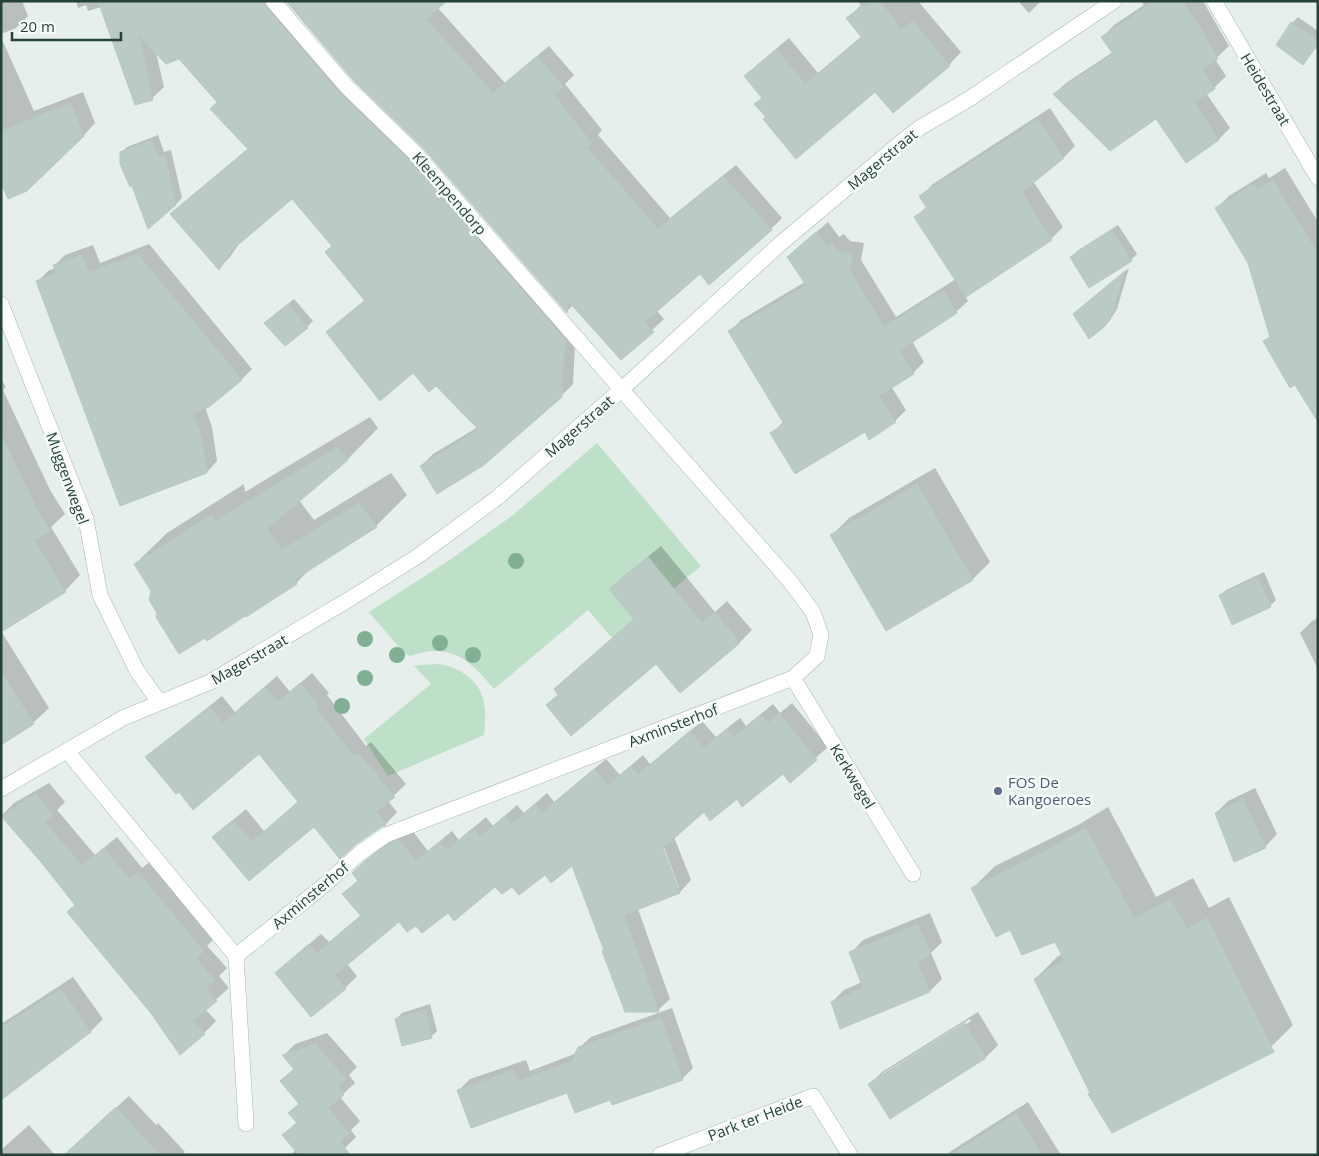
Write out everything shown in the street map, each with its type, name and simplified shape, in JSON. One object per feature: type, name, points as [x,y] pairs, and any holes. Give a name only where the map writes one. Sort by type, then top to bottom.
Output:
[{"type":"street","name":"Kleempendorp","points":[[272,1],[347,87],[415,153],[621,390]]},
{"type":"street","name":"Magerstraat","points":[[1,789],[123,718],[210,682],[418,556],[497,498],[621,390],[780,244],[905,139],[921,127],[970,99],[1114,1]]},
{"type":"street","name":"Heidestraat","points":[[1214,1],[1318,178]]},
{"type":"street","name":"Muggenwegel","points":[[1,304],[86,518],[100,595],[137,671],[160,703]]},
{"type":"street","name":"Axminsterhof","points":[[236,956],[322,887],[360,853],[386,835],[793,678],[817,656],[821,635],[813,612],[789,580],[621,390]]},
{"type":"street","name":"Kerkwegel","points":[[793,678],[912,874]]},
{"type":"street","points":[[67,751],[236,956],[246,1124]]},
{"type":"street","name":"Park ter Heide","points":[[660,1155],[813,1096],[850,1155]]},
{"type":"green space","points":[[597,443],[701,566],[613,639],[588,610],[494,689],[476,669],[458,656],[448,652],[424,652],[410,656],[404,653],[369,612],[451,559],[513,515]]},
{"type":"green space","points":[[439,664],[454,668],[468,676],[479,688],[485,707],[484,735],[388,776],[364,739],[431,684],[414,666]]},
{"type":"building","points":[[98,1],[264,1],[266,7],[340,93],[408,159],[565,339],[562,397],[484,465],[437,494],[420,466],[478,429],[436,386],[429,392],[413,373],[380,401],[326,332],[365,301],[325,252],[332,246],[292,199],[232,250],[219,270],[170,214],[248,149],[210,109],[217,102],[179,59],[166,64],[139,36],[153,100],[135,105]]},
{"type":"building","points":[[286,1],[447,1],[426,19],[493,93],[537,56],[564,87],[554,95],[592,143],[587,147],[658,229],[723,176],[772,230],[709,285],[700,274],[645,322],[654,332],[621,360],[568,301],[567,313],[422,147],[354,81]]},
{"type":"building","points":[[870,1],[880,1],[901,29],[913,21],[950,66],[893,113],[875,92],[796,159],[763,119],[766,117],[754,104],[762,98],[744,76],[777,49],[805,84],[862,38],[846,18]]},
{"type":"building","points":[[1154,1],[1182,1],[1200,27],[1218,59],[1202,69],[1215,89],[1194,102],[1219,140],[1186,163],[1156,119],[1110,151],[1053,94],[1113,54],[1101,37]]},
{"type":"building","points":[[1291,22],[1318,41],[1318,44],[1303,65],[1276,45]]},
{"type":"building","points":[[71,103],[84,136],[27,191],[8,199],[1,183],[1,131]]},
{"type":"building","points":[[1038,119],[1064,158],[1022,192],[1052,240],[966,297],[914,217],[927,208],[919,196]]},
{"type":"building","points":[[152,140],[158,157],[165,155],[176,205],[148,229],[132,186],[130,187],[120,164],[120,152]]},
{"type":"building","points":[[1273,180],[1318,254],[1318,422],[1295,385],[1290,388],[1263,341],[1270,337],[1248,263],[1215,208],[1254,184],[1257,189]]},
{"type":"building","points":[[1111,230],[1132,261],[1089,288],[1070,257]]},
{"type":"building","points":[[816,232],[828,248],[832,244],[838,252],[853,254],[850,271],[884,327],[943,290],[957,313],[899,351],[914,374],[879,396],[896,422],[869,440],[865,432],[795,474],[770,433],[784,424],[728,331],[806,285],[787,257]]},
{"type":"building","points":[[138,254],[242,380],[209,407],[193,413],[202,438],[207,473],[120,506],[36,281],[56,273],[53,265],[82,255],[89,272]]},
{"type":"building","points":[[1125,271],[1110,320],[1089,339],[1073,314]]},
{"type":"building","points":[[288,304],[308,328],[285,346],[264,323]]},
{"type":"building","points":[[1,434],[35,505],[50,531],[34,540],[66,592],[1,632]]},
{"type":"building","points":[[338,447],[348,460],[267,529],[282,550],[359,503],[377,527],[294,580],[297,584],[246,617],[207,641],[205,638],[179,654],[156,617],[157,613],[149,600],[151,591],[134,564],[213,514],[214,522]]},
{"type":"building","points":[[917,484],[973,580],[886,631],[830,535]]},
{"type":"building","points":[[648,557],[702,623],[715,612],[740,643],[680,693],[656,664],[571,736],[546,705],[558,695],[554,689],[634,619],[609,589]]},
{"type":"building","points":[[1258,577],[1271,607],[1232,625],[1219,595]]},
{"type":"building","points":[[1,671],[34,724],[1,745]]},
{"type":"building","points":[[300,683],[318,705],[316,708],[354,756],[358,753],[395,797],[376,812],[386,825],[355,845],[340,859],[314,827],[249,881],[212,837],[233,820],[252,842],[298,802],[259,754],[193,810],[179,792],[176,794],[145,757],[210,707],[223,723],[265,687],[278,702]]},
{"type":"building","points":[[779,713],[817,760],[790,783],[783,774],[742,807],[737,799],[710,821],[704,812],[663,848],[680,893],[624,915],[659,1012],[625,1012],[572,866],[551,883],[545,875],[519,895],[512,887],[502,894],[495,887],[454,921],[448,913],[422,933],[416,926],[407,932],[399,922],[335,975],[346,989],[311,1017],[275,973],[309,944],[317,953],[361,916],[342,894],[358,881],[352,873],[366,860],[390,843],[399,840],[416,861],[439,842],[447,850],[473,828],[480,837],[505,816],[512,824],[535,804],[542,813],[594,769],[608,785],[631,766],[638,775],[690,731],[704,748],[727,729],[734,737],[761,715],[768,723]]},
{"type":"building","points":[[36,794],[53,815],[45,822],[82,866],[104,848],[129,879],[138,872],[204,951],[196,958],[215,981],[206,988],[217,1001],[193,1021],[205,1034],[180,1055],[150,1012],[67,912],[75,905],[1,816]]},
{"type":"building","points":[[1243,799],[1266,848],[1234,862],[1215,813]]},
{"type":"building","points":[[1086,828],[1134,918],[1171,899],[1187,929],[1207,918],[1274,1052],[1112,1133],[1088,1094],[1090,1093],[1034,979],[1064,960],[1055,942],[1022,955],[1010,930],[996,937],[971,888],[1057,845]]},
{"type":"building","points":[[918,924],[931,955],[917,961],[930,992],[840,1029],[831,1002],[863,988],[849,952]]},
{"type":"building","points":[[61,989],[91,1032],[1,1100],[1,1027]]},
{"type":"building","points":[[425,1009],[432,1038],[402,1046],[395,1019]]},
{"type":"building","points":[[661,1018],[683,1080],[612,1105],[610,1100],[575,1113],[567,1093],[471,1128],[457,1090],[514,1070],[518,1081],[572,1061],[578,1047]]},
{"type":"building","points":[[965,1023],[986,1058],[890,1119],[868,1084]]},
{"type":"building","points":[[316,1044],[346,1079],[338,1086],[344,1095],[328,1108],[349,1133],[340,1141],[350,1155],[299,1155],[282,1135],[297,1123],[288,1113],[299,1104],[280,1081],[294,1069],[282,1055]]},
{"type":"building","points":[[116,1107],[160,1155],[64,1155]]},
{"type":"building","points":[[1016,1113],[1042,1155],[950,1155]]},
{"type":"place","name":"FOS De Kangoeroes","points":[[998,791]]}]
